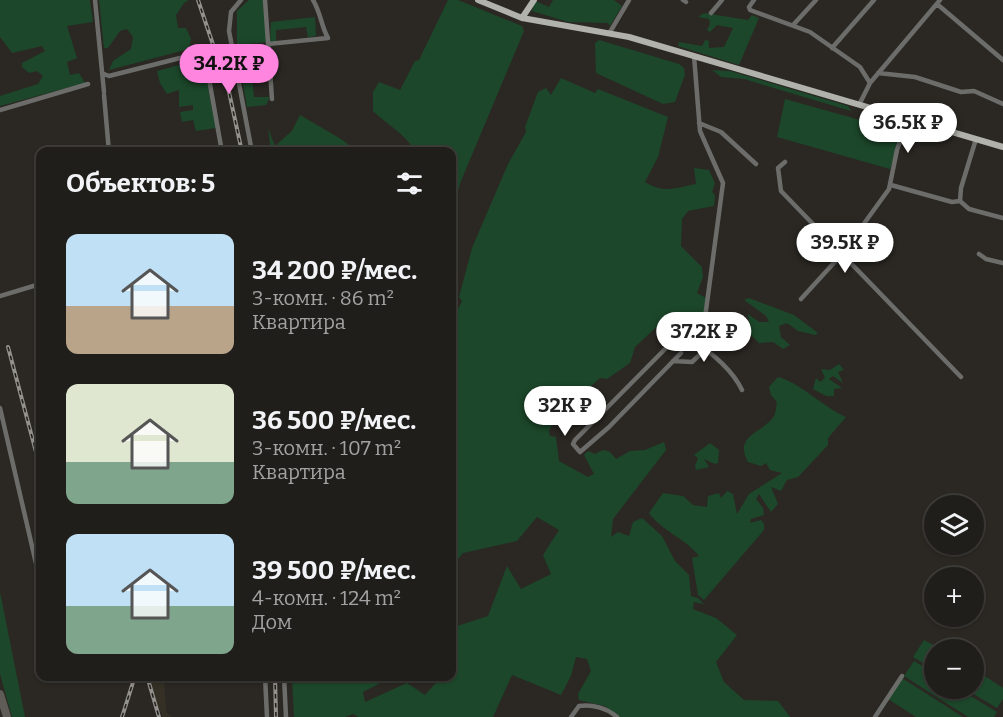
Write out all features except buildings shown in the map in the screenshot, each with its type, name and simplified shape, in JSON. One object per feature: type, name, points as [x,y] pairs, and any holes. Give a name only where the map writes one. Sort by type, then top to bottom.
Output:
[{"type":"main road","points":[[478,0],[522,18],[610,32],[1003,147]]},
{"type":"main road","points":[[522,18],[534,0]]},
{"type":"street","points":[[95,0],[104,74],[109,147]]},
{"type":"street","points":[[241,0],[231,12],[229,28],[251,147]]},
{"type":"street","points":[[265,0],[272,99]]},
{"type":"street","points":[[268,44],[328,38],[314,0]]},
{"type":"street","points":[[610,32],[629,0]]},
{"type":"street","points":[[711,13],[722,0]]},
{"type":"street","points":[[754,0],[749,6],[750,10],[794,24],[860,67],[870,83]]},
{"type":"street","points":[[794,24],[816,0]]},
{"type":"street","points":[[832,48],[874,0]]},
{"type":"street","points":[[859,105],[870,83],[938,2],[1003,60]]},
{"type":"street","points":[[104,74],[118,75],[192,55],[202,56],[206,62],[221,147]]},
{"type":"street","points":[[681,353],[609,427],[580,452],[573,444],[575,440],[674,340],[693,333],[705,318],[723,183],[704,141],[699,123],[694,56]]},
{"type":"street","points":[[878,73],[915,77],[962,92],[974,91],[1003,104]]},
{"type":"street","points":[[0,110],[88,84]]},
{"type":"street","points":[[801,299],[842,254],[891,185],[896,156],[908,119]]},
{"type":"street","points":[[699,123],[721,132],[756,164]]},
{"type":"street","points":[[960,201],[961,188],[976,139]]},
{"type":"street","points":[[785,162],[778,168],[781,191],[961,377]]},
{"type":"street","points":[[891,185],[952,202],[960,201],[969,209],[1003,218]]},
{"type":"street","points":[[980,254],[986,259],[1003,263]]},
{"type":"street","points":[[0,296],[36,285]]},
{"type":"street","points":[[693,333],[693,341],[706,349],[738,380],[742,390]]},
{"type":"street","points":[[673,361],[692,362],[706,349]]},
{"type":"street","points":[[0,408],[36,563]]},
{"type":"street","points":[[874,717],[902,676]]},
{"type":"street","points":[[265,681],[267,717]]},
{"type":"street","points":[[284,681],[286,717]]},
{"type":"street","points":[[571,717],[579,706],[587,705],[611,712],[617,717]]},
{"type":"shaded area","points":[[150,681],[164,681],[166,712],[172,717],[163,717],[153,696]]},
{"type":"green space","points":[[0,0],[90,0],[93,22],[67,26],[77,58],[67,62],[70,75],[79,73],[85,83],[0,106],[0,96],[38,84],[43,76],[37,71],[29,73],[22,67],[22,63],[45,51],[42,46],[12,53],[0,37]]},
{"type":"green space","points":[[99,0],[189,0],[184,3],[176,15],[178,28],[186,28],[191,39],[189,49],[109,70],[113,61],[131,49],[133,37],[127,29],[120,31],[108,48],[104,48]]},
{"type":"green space","points":[[249,0],[263,0],[267,42],[249,44],[254,97],[270,97],[266,105],[247,107],[237,50],[237,11]]},
{"type":"green space","points":[[448,0],[458,0],[522,26],[524,31],[456,197],[456,147],[412,147],[401,134],[373,111],[373,92],[379,82],[400,90],[415,61],[419,60]]},
{"type":"green space","points":[[553,0],[614,0],[622,6],[610,26],[608,23],[568,22],[532,11],[535,1],[549,7]]},
{"type":"green space","points":[[704,13],[748,20],[752,15],[759,18],[739,65],[678,46],[679,42],[702,46],[705,40],[709,41],[709,48],[724,47],[733,28],[717,25],[710,32],[707,30],[710,24],[709,19],[698,17]]},
{"type":"green space","points":[[315,17],[316,36],[308,37],[306,27],[276,30],[276,41],[270,42],[271,22]]},
{"type":"green space","points":[[599,40],[679,64],[684,68],[685,75],[675,102],[663,104],[596,73],[595,43]]},
{"type":"green space","points":[[195,61],[203,62],[216,128],[196,131],[193,120],[182,122],[180,112],[193,110],[193,105],[179,107],[179,90],[167,94],[160,83],[157,71]]},
{"type":"green space","points":[[712,70],[730,71],[848,106],[851,111],[744,79],[721,77]]},
{"type":"green space","points":[[561,78],[595,93],[598,89],[668,117],[658,157],[645,182],[664,189],[696,184],[694,168],[709,170],[715,183],[712,192],[715,195],[714,206],[688,211],[682,219],[681,246],[702,267],[703,277],[697,293],[706,298],[703,319],[697,313],[690,319],[686,316],[673,322],[664,320],[635,347],[630,363],[607,379],[600,378],[555,419],[549,431],[550,436],[556,437],[559,461],[588,477],[594,474],[584,455],[588,451],[595,454],[603,450],[610,452],[616,459],[630,451],[645,450],[664,442],[666,450],[613,519],[611,537],[618,532],[629,536],[633,522],[642,518],[662,536],[675,561],[689,575],[691,596],[698,598],[704,604],[694,602],[693,609],[716,618],[737,635],[716,662],[724,682],[744,700],[778,701],[790,717],[619,717],[605,706],[579,700],[578,694],[591,671],[587,659],[576,657],[571,676],[561,695],[512,675],[493,717],[358,717],[353,714],[345,717],[294,717],[292,681],[384,681],[363,692],[365,702],[407,683],[425,695],[437,681],[456,681],[456,626],[488,616],[507,566],[521,589],[551,574],[543,555],[559,530],[537,517],[517,541],[463,553],[456,561],[456,313],[462,301],[459,297],[472,248],[508,164],[526,132],[525,127],[538,92],[546,88],[551,95]]},
{"type":"green space","points":[[785,99],[903,132],[890,169],[777,137]]},
{"type":"green space","points":[[300,115],[352,147],[270,147],[268,128],[275,146],[292,131]]},
{"type":"green space","points":[[749,298],[794,315],[818,333],[815,335],[798,331],[787,323],[779,326],[781,337],[790,345],[783,349],[773,342],[759,343],[746,330],[749,325],[748,314],[759,322],[769,322],[766,316],[744,300]]},
{"type":"green space","points":[[839,364],[844,370],[838,372],[843,383],[833,376],[829,379],[842,388],[834,389],[834,396],[826,396],[813,389],[816,378],[820,382],[825,378],[821,369],[830,370]]},
{"type":"green space","points":[[778,377],[794,384],[846,417],[828,438],[828,445],[798,477],[787,480],[781,491],[771,487],[778,504],[771,512],[759,494],[756,499],[763,508],[764,515],[751,519],[750,523],[761,520],[764,530],[704,600],[698,595],[692,558],[699,556],[649,513],[663,493],[683,496],[693,505],[707,507],[708,496],[719,493],[721,498],[727,491],[733,494],[737,514],[749,494],[782,473],[770,470],[766,463],[761,466],[748,462],[744,453],[747,440],[775,415],[777,402],[771,395],[769,387]]},
{"type":"green space","points":[[710,443],[719,450],[718,463],[704,459],[709,467],[696,470],[698,458],[694,455]]},
{"type":"green space","points":[[0,592],[25,717],[12,717],[0,674]]},
{"type":"green space","points":[[924,640],[924,664],[913,657]]},
{"type":"green space","points":[[914,661],[924,667],[924,689],[904,676]]},
{"type":"green space","points":[[984,676],[1003,688],[1003,699],[997,708],[982,699],[984,699]]},
{"type":"green space","points":[[902,678],[924,692],[924,699],[935,699],[963,717],[916,717],[888,699]]},
{"type":"green space","points":[[940,699],[976,699],[997,712],[994,717],[968,717]]},
{"type":"taxiway","points":[[0,694],[7,717]]},
{"type":"railway","points":[[198,0],[229,92],[241,147]]},
{"type":"railway","points":[[8,347],[36,452]]},
{"type":"railway","points":[[122,717],[133,681]]},
{"type":"railway","points":[[148,681],[159,717]]},
{"type":"railway","points":[[275,681],[276,717]]}]
